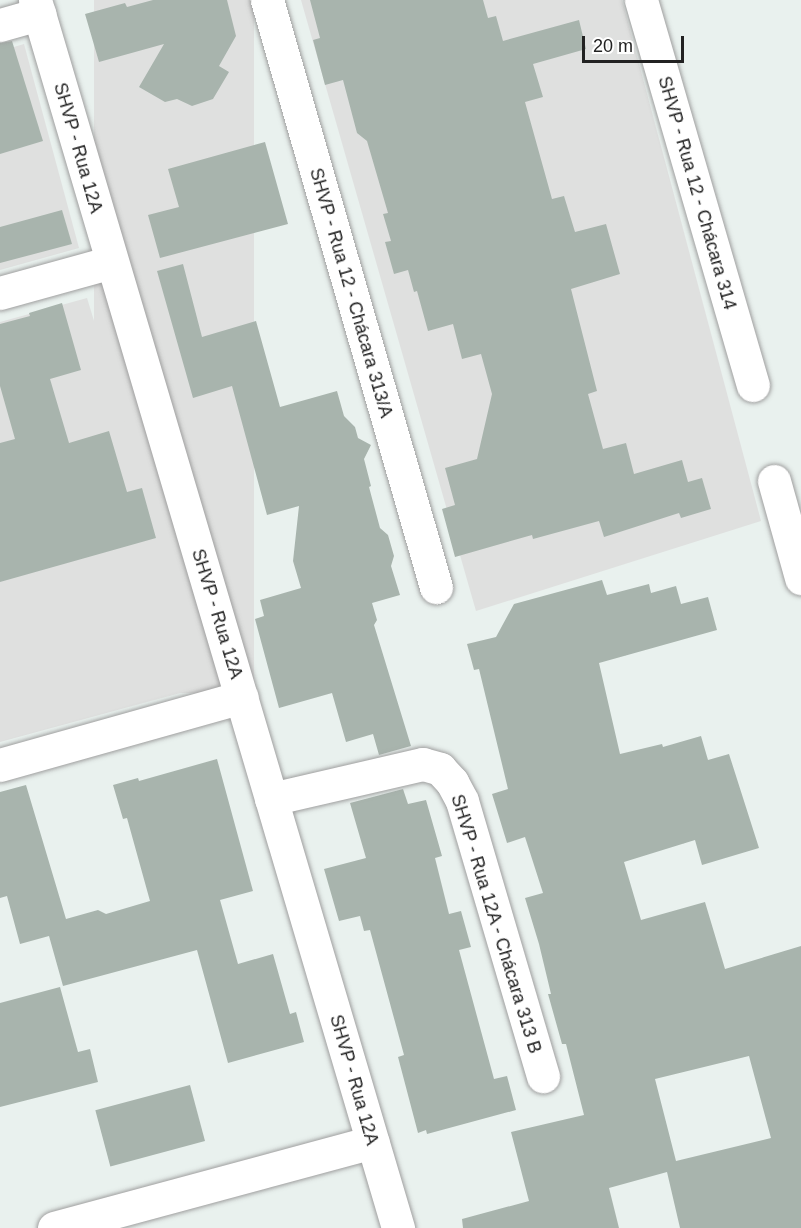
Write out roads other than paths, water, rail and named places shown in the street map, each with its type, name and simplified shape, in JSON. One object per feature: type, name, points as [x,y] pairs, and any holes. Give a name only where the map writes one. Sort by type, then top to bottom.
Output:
[{"type":"street","name":"SHVP - Rua 12 - Chácara 313/A","points":[[267,0],[435,587]]},
{"type":"street","name":"SHVP - Rua 12 - Chácara 314","points":[[641,0],[753,385]]},
{"type":"street","points":[[0,25],[37,7]]},
{"type":"street","name":"SHVP - Rua 12A","points":[[37,7],[398,1228]]},
{"type":"street","points":[[0,293],[112,262]]},
{"type":"street","points":[[774,481],[801,578]]},
{"type":"street","points":[[0,765],[242,697]]},
{"type":"street","name":"SHVP - Rua 12A - Chácara 313 B","points":[[272,799],[423,764],[440,769],[452,782],[462,801],[543,1076]]},
{"type":"street","points":[[54,1228],[373,1142]]}]
